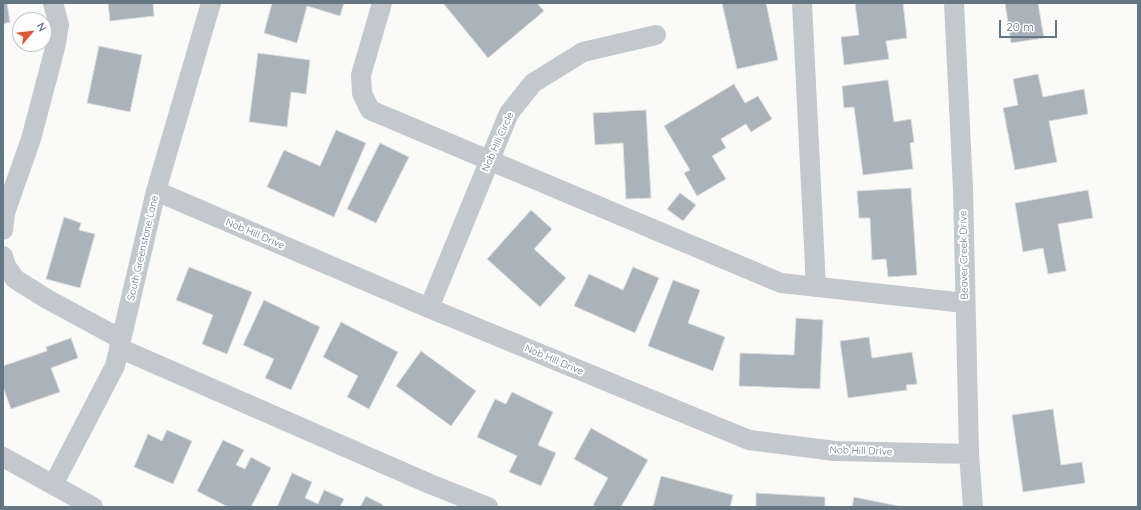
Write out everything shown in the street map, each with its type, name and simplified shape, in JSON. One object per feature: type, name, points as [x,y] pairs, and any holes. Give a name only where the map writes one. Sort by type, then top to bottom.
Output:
[{"type":"street","points":[[3,230],[5,213],[31,138],[55,48],[60,25],[53,3]]},
{"type":"street","name":"South Greenstone Lane","points":[[53,485],[115,366],[156,191],[211,3]]},
{"type":"street","points":[[382,3],[361,75],[362,93],[370,110],[781,283],[965,303]]},
{"type":"street","points":[[802,3],[816,287]]},
{"type":"street","name":"Beaver Creek Drive","points":[[954,3],[963,189],[969,454],[973,507]]},
{"type":"street","name":"Nob Hill Circle","points":[[429,308],[509,113],[533,83],[583,52],[656,35]]},
{"type":"street","name":"Nob Hill Drive","points":[[156,191],[429,308],[749,440],[835,451],[969,454]]},
{"type":"street","points":[[3,256],[6,266],[15,279],[120,344],[430,484],[488,507]]},
{"type":"street","points":[[3,457],[93,507]]},
{"type":"building","points":[[3,3],[7,3],[10,22],[3,24]]},
{"type":"building","points":[[108,3],[153,3],[154,16],[110,21]]},
{"type":"building","points":[[272,3],[344,3],[340,16],[307,6],[297,43],[264,33]]},
{"type":"building","points":[[443,3],[537,3],[544,11],[488,58]]},
{"type":"building","points":[[722,3],[766,3],[778,60],[737,69]]},
{"type":"building","points":[[855,3],[903,3],[907,38],[886,41],[889,59],[844,65],[841,37],[859,35]]},
{"type":"building","points":[[1005,3],[1038,3],[1044,38],[1011,43]]},
{"type":"building","points":[[99,46],[142,55],[130,112],[87,103]]},
{"type":"building","points":[[258,53],[310,60],[306,94],[291,92],[287,127],[249,122]]},
{"type":"building","points":[[1038,74],[1043,97],[1084,89],[1088,114],[1049,121],[1057,162],[1015,170],[1003,108],[1018,105],[1013,79]]},
{"type":"building","points":[[888,80],[894,122],[911,119],[914,142],[910,143],[913,169],[863,175],[854,107],[844,108],[842,86]]},
{"type":"building","points":[[734,84],[745,103],[758,96],[772,119],[751,132],[746,124],[721,139],[726,148],[712,156],[726,179],[697,196],[684,173],[690,170],[664,126]]},
{"type":"building","points":[[646,110],[651,198],[626,199],[623,143],[595,145],[593,113]]},
{"type":"building","points":[[336,130],[366,143],[334,217],[267,187],[284,150],[320,166]]},
{"type":"building","points":[[380,143],[409,157],[376,223],[347,209]]},
{"type":"building","points":[[911,188],[917,275],[888,277],[886,259],[872,260],[870,218],[859,218],[857,191]]},
{"type":"building","points":[[1088,190],[1093,218],[1058,224],[1066,271],[1048,274],[1043,248],[1023,252],[1015,203]]},
{"type":"building","points":[[680,193],[696,205],[683,221],[667,209]]},
{"type":"building","points":[[531,210],[552,229],[534,249],[566,278],[540,307],[487,259]]},
{"type":"building","points":[[64,217],[81,223],[79,230],[95,234],[80,288],[46,279]]},
{"type":"building","points":[[189,267],[252,292],[227,354],[202,344],[213,315],[176,300]]},
{"type":"building","points":[[633,267],[659,278],[635,333],[574,306],[589,274],[623,290]]},
{"type":"building","points":[[673,280],[700,290],[688,323],[725,337],[713,371],[648,346]]},
{"type":"building","points":[[264,300],[320,327],[291,390],[265,378],[274,359],[243,345]]},
{"type":"building","points":[[796,318],[823,320],[820,389],[739,386],[740,353],[794,355]]},
{"type":"building","points":[[341,322],[398,352],[369,409],[347,397],[358,376],[323,357]]},
{"type":"building","points":[[869,337],[872,358],[912,352],[917,384],[906,385],[907,390],[848,398],[840,341]]},
{"type":"building","points":[[71,338],[78,358],[51,368],[60,392],[11,409],[3,387],[3,366],[47,351],[46,347]]},
{"type":"building","points":[[421,351],[476,391],[451,426],[396,386]]},
{"type":"building","points":[[512,392],[553,412],[538,445],[556,453],[541,486],[509,472],[517,456],[477,437],[495,399],[506,404]]},
{"type":"building","points":[[1053,409],[1061,465],[1082,462],[1085,483],[1023,492],[1012,415]]},
{"type":"building","points":[[591,428],[648,460],[621,507],[597,507],[593,505],[608,478],[574,459]]},
{"type":"building","points":[[167,430],[192,441],[173,484],[134,467],[148,434],[162,441]]},
{"type":"building","points":[[223,440],[244,450],[236,465],[245,469],[251,457],[271,468],[251,507],[228,507],[197,491]]},
{"type":"building","points":[[292,473],[312,482],[305,498],[318,504],[324,490],[344,499],[340,507],[277,507]]},
{"type":"building","points":[[661,476],[733,495],[730,507],[653,507]]},
{"type":"building","points":[[756,493],[825,497],[825,507],[756,507]]},
{"type":"building","points":[[366,496],[383,505],[382,507],[360,507]]},
{"type":"building","points":[[854,497],[903,507],[852,507]]}]
